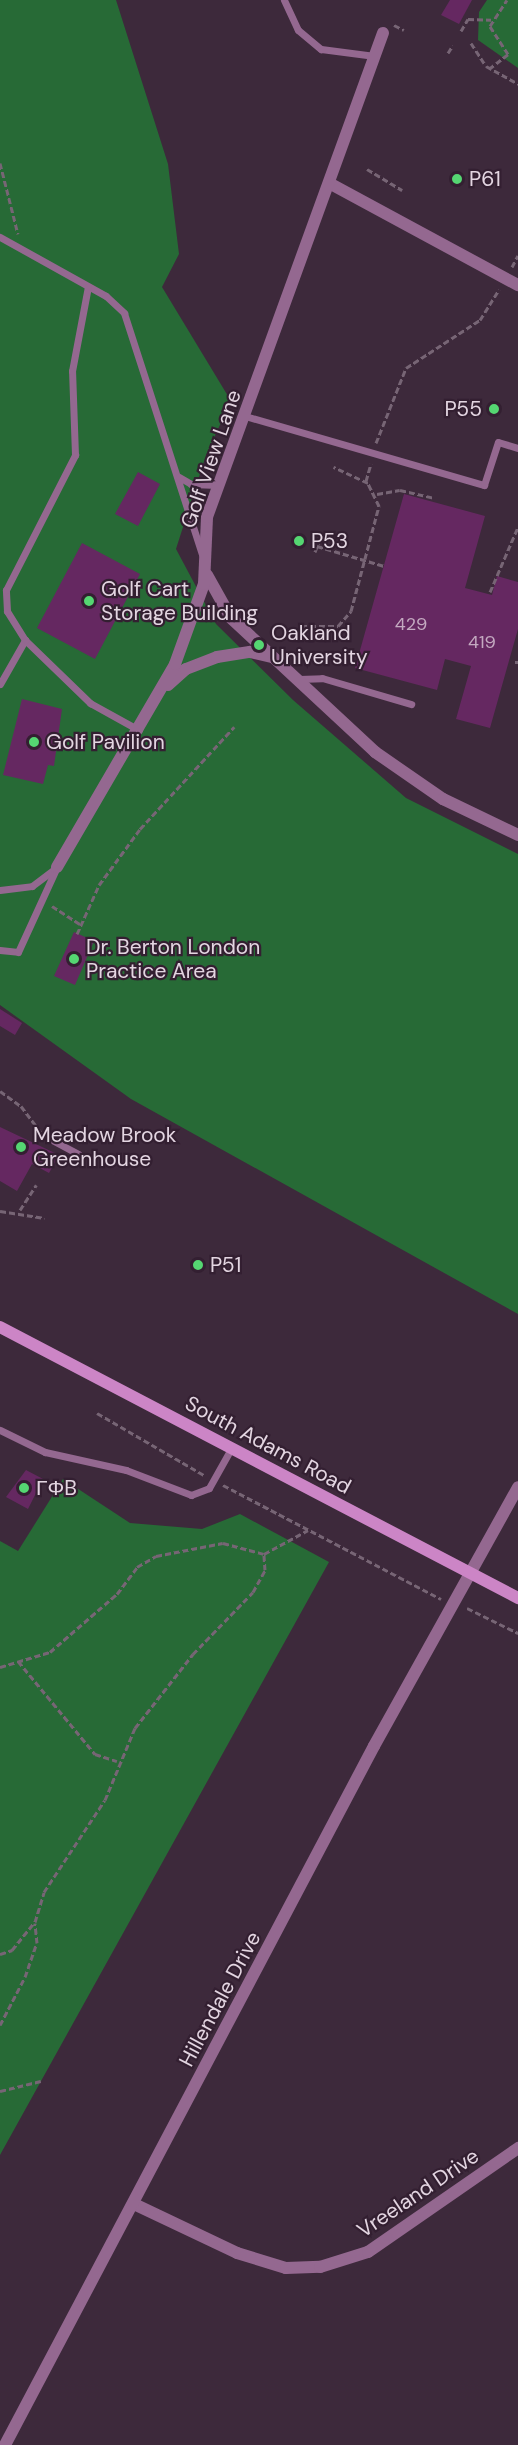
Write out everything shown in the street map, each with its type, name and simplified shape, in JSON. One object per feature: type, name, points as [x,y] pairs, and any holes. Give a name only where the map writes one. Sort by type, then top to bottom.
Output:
[{"type":"main road","name":"South Adams Road","points":[[0,1327],[518,1598]]},
{"type":"street","name":"Golf View Lane","points":[[57,867],[161,694],[206,574],[204,528],[218,485],[383,33]]},
{"type":"street","points":[[329,183],[518,285]]},
{"type":"street","points":[[206,574],[231,618],[401,772],[518,835]]},
{"type":"street","points":[[161,694],[186,669],[217,657],[250,652],[275,658]]},
{"type":"street","name":"Hillendale Drive","points":[[5,2445],[468,1571],[518,1487]]},
{"type":"street","name":"Vreeland Drive","points":[[134,2204],[237,2253],[286,2268],[320,2267],[368,2252],[518,2148]]},
{"type":"lane","points":[[284,0],[298,30],[316,45],[375,56]]},
{"type":"lane","points":[[0,237],[116,303],[131,323],[204,559]]},
{"type":"lane","points":[[88,286],[72,371],[75,455],[6,590],[8,611],[25,640],[90,702],[139,730]]},
{"type":"lane","points":[[245,416],[484,485],[498,442],[518,448]]},
{"type":"lane","points":[[179,477],[191,484],[218,485]]},
{"type":"lane","points":[[0,684],[25,640]]},
{"type":"lane","points":[[299,679],[322,678],[411,704]]},
{"type":"lane","points":[[0,890],[32,886],[57,867]]},
{"type":"lane","points":[[0,950],[18,952],[57,867]]},
{"type":"lane","points":[[52,1140],[78,1154]]},
{"type":"lane","points":[[0,1430],[45,1452],[126,1470],[191,1495],[209,1488],[232,1447]]},
{"type":"path","points":[[489,69],[505,59],[508,50],[491,30],[491,20],[507,0]]},
{"type":"path","points":[[461,31],[468,19],[491,20]]},
{"type":"path","points":[[393,25],[404,30]]},
{"type":"path","points":[[471,43],[489,69],[518,84]]},
{"type":"path","points":[[448,53],[453,45]]},
{"type":"path","points":[[0,163],[21,249]]},
{"type":"path","points":[[367,170],[402,189]]},
{"type":"path","points":[[509,271],[518,255]]},
{"type":"path","points":[[375,444],[406,368],[480,320],[496,294]]},
{"type":"path","points":[[366,482],[371,462]]},
{"type":"path","points":[[301,626],[338,626],[351,611],[379,506],[377,494],[366,482],[333,468]]},
{"type":"path","points":[[377,494],[400,490],[434,498]]},
{"type":"path","points":[[490,592],[518,527]]},
{"type":"path","points":[[315,552],[319,541]]},
{"type":"path","points":[[317,546],[384,566]]},
{"type":"path","points":[[77,933],[99,885],[140,829],[234,727]]},
{"type":"path","points":[[45,902],[81,925]]},
{"type":"path","points":[[0,1091],[52,1140]]},
{"type":"path","points":[[20,1210],[36,1185]]},
{"type":"path","points":[[0,1211],[20,1210],[44,1218]]},
{"type":"path","points":[[97,1413],[203,1475]]},
{"type":"path","points":[[224,1486],[438,1598]]},
{"type":"path","points":[[0,1667],[50,1652],[117,1594],[137,1567],[156,1556],[224,1543],[264,1554],[308,1530]]},
{"type":"path","points":[[0,2025],[25,1977],[37,1943],[35,1922],[44,1892],[105,1800],[117,1761],[135,1728],[193,1654],[253,1592],[265,1570],[264,1554]]},
{"type":"path","points":[[465,1607],[518,1633]]},
{"type":"path","points":[[18,1661],[95,1754],[117,1761]]},
{"type":"path","points":[[0,1954],[12,1950],[35,1922]]},
{"type":"path","points":[[0,2091],[41,2081]]},
{"type":"green space","points":[[0,0],[116,0],[168,164],[179,254],[162,287],[231,401],[206,455],[176,549],[216,624],[293,700],[406,798],[518,854],[518,1314],[131,1099],[0,1005]]},
{"type":"green space","points":[[487,0],[518,0],[518,68],[478,40],[479,12]]},
{"type":"green space","points":[[63,1479],[130,1523],[202,1529],[240,1514],[329,1562],[0,2155],[0,1541],[18,1551]]},
{"type":"building","points":[[450,0],[472,0],[459,24],[441,15]]},
{"type":"building","points":[[138,472],[160,484],[138,526],[115,514]]},
{"type":"building","points":[[404,494],[485,516],[465,588],[492,595],[497,576],[518,582],[518,629],[490,728],[456,719],[471,666],[445,659],[437,690],[355,668]]},
{"type":"building","name":"Golf Cart Storage Building","points":[[82,543],[140,574],[95,659],[37,628]]},
{"type":"building","name":"Golf Pavilion","points":[[22,699],[62,709],[54,766],[48,765],[43,784],[3,775]]},
{"type":"building","name":"Dr. Berton London Practice Area","points":[[74,932],[94,941],[75,985],[54,976]]},
{"type":"building","points":[[0,1009],[22,1023],[15,1035],[0,1026]]},
{"type":"building","points":[[0,1127],[59,1155],[49,1173],[32,1164],[17,1191],[0,1181]]},
{"type":"building","name":"ΓΦB","points":[[26,1470],[43,1479],[28,1509],[6,1497]]},
{"type":"place","name":"P61","points":[[457,179]]},
{"type":"place","name":"P55","points":[[494,409]]},
{"type":"place","name":"P53","points":[[299,541]]},
{"type":"place","name":"Golf Cart Storage Building","points":[[89,601]]},
{"type":"place","name":"Oakland University","points":[[259,645]]},
{"type":"place","name":"Golf Pavilion","points":[[34,742]]},
{"type":"place","name":"Dr. Berton London Practice Area","points":[[74,959]]},
{"type":"place","name":"Meadow Brook Greenhouse","points":[[21,1147]]},
{"type":"place","name":"P51","points":[[198,1265]]},
{"type":"place","name":"ΓΦB","points":[[24,1488]]}]
